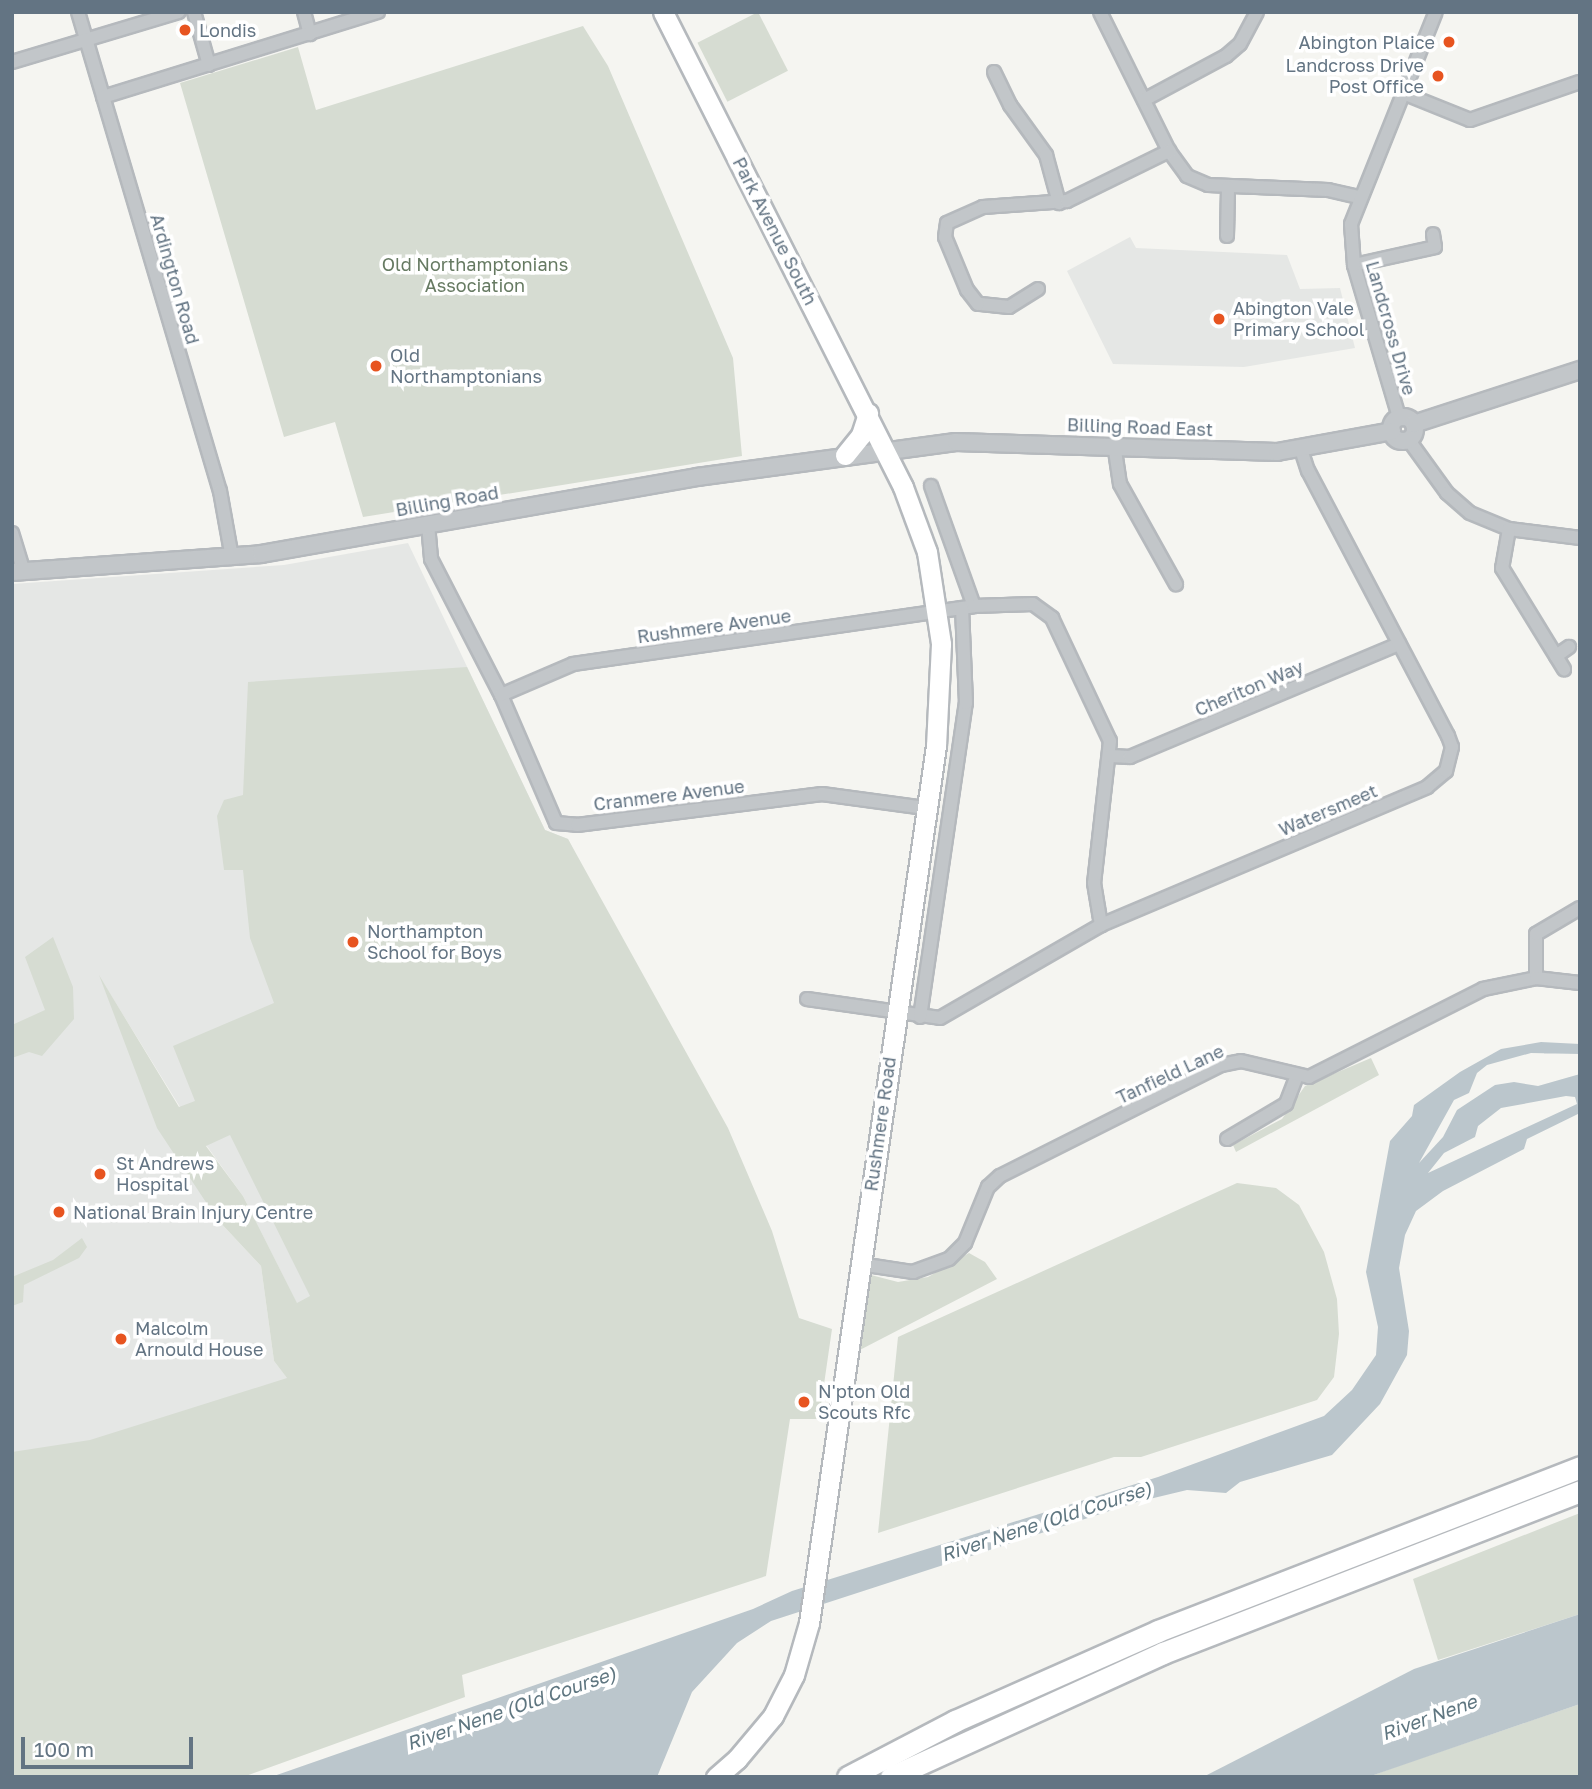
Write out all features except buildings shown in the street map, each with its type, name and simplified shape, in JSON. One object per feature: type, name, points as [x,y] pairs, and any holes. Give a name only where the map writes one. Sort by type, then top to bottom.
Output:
[{"type":"highway","points":[[848,1777],[955,1721],[1158,1631],[1580,1467]]},
{"type":"highway","points":[[891,1777],[1163,1653],[1580,1491]]},
{"type":"main road","name":"Park Avenue South","points":[[663,12],[886,450]]},
{"type":"main road","points":[[845,455],[861,435],[868,413]]},
{"type":"main road","name":"Rushmere Road","points":[[716,1777],[737,1759],[773,1716],[797,1666],[810,1615],[940,705],[938,612],[920,530],[886,450]]},
{"type":"street","name":"Ardington Road","points":[[78,12],[220,491],[232,558]]},
{"type":"street","points":[[12,62],[179,12]]},
{"type":"street","points":[[194,12],[209,65]]},
{"type":"street","points":[[304,12],[310,34]]},
{"type":"street","points":[[103,97],[378,12]]},
{"type":"street","points":[[1100,12],[1169,151],[1193,181],[1228,187],[1328,190],[1359,197]]},
{"type":"street","points":[[1144,100],[1226,57],[1240,44],[1257,12]]},
{"type":"street","name":"Landcross Drive","points":[[1403,428],[1354,265],[1351,224],[1359,197],[1436,12]]},
{"type":"street","points":[[994,72],[1010,105],[1046,155],[1059,203]]},
{"type":"street","points":[[1403,93],[1470,120],[1580,82]]},
{"type":"street","points":[[1038,289],[1009,307],[978,304],[967,290],[944,230],[958,217],[983,207],[1059,203],[1169,151]]},
{"type":"street","points":[[1227,236],[1228,187]]},
{"type":"street","points":[[1354,265],[1435,246]]},
{"type":"street","name":"Billing Road East","points":[[886,450],[969,442],[1114,444],[1254,452],[1301,449],[1403,428],[1580,370]]},
{"type":"street","points":[[1403,428],[1457,503],[1509,529],[1580,538]]},
{"type":"street","points":[[1114,444],[1120,484],[1176,584]]},
{"type":"street","name":"Watersmeet","points":[[807,999],[895,1015],[920,1017],[947,1014],[1101,925],[1437,781],[1446,771],[1452,747],[1308,471],[1301,449]]},
{"type":"street","name":"Billing Road","points":[[18,571],[232,558],[886,450]]},
{"type":"street","points":[[920,1017],[964,714],[968,607],[931,486]]},
{"type":"street","name":"Cranmere Avenue","points":[[428,524],[431,559],[500,695],[550,816],[564,826],[821,794],[925,808]]},
{"type":"street","points":[[1509,529],[1502,568],[1564,668]]},
{"type":"street","points":[[12,533],[18,571]]},
{"type":"street","name":"Rushmere Avenue","points":[[500,695],[573,664],[968,607],[1023,603],[1044,609],[1107,732],[1111,756]]},
{"type":"street","name":"Cheriton Way","points":[[1111,756],[1130,757],[1399,644]]},
{"type":"street","points":[[1556,656],[1569,647]]},
{"type":"street","points":[[1101,925],[1094,883],[1111,756]]},
{"type":"street","points":[[1536,978],[1536,934],[1578,915]]},
{"type":"street","name":"Tanfield Lane","points":[[860,1264],[913,1272],[949,1259],[965,1243],[988,1187],[1000,1176],[1221,1065],[1241,1061],[1297,1076],[1324,1072],[1483,989],[1536,978],[1580,983]]},
{"type":"street","points":[[1227,1139],[1243,1124],[1286,1104],[1297,1076]]},
{"type":"shaded area","name":"Abington Vale Primary School","points":[[1130,237],[1136,248],[1287,255],[1300,289],[1340,288],[1355,348],[1244,367],[1113,364],[1067,271]]},
{"type":"shaded area","points":[[408,543],[545,830],[568,839],[603,909],[308,1326],[243,1196],[188,1120],[101,979],[217,1219],[261,1266],[274,1361],[302,1397],[12,1777],[12,584],[284,565]]},
{"type":"green space","points":[[758,12],[788,71],[727,102],[697,43]]},
{"type":"green space","name":"Old Northamptonians Association","points":[[583,26],[608,66],[733,358],[742,456],[363,517],[335,422],[284,437],[180,83],[298,47],[316,110]]},
{"type":"green space","points":[[467,667],[545,830],[568,839],[728,1128],[772,1231],[799,1318],[832,1329],[819,1419],[790,1419],[766,1576],[462,1675],[465,1697],[243,1777],[12,1777],[12,1452],[90,1440],[287,1378],[274,1361],[261,1266],[217,1219],[157,1128],[99,975],[179,1107],[195,1101],[173,1046],[274,1003],[250,938],[243,870],[224,870],[217,816],[224,800],[243,795],[248,682]],"holes":[[[230,1135],[310,1296],[297,1303],[243,1196],[206,1146]]]},
{"type":"green space","points":[[53,937],[73,987],[74,1019],[42,1056],[29,1052],[12,1058],[12,1025],[45,1010],[25,957]]},
{"type":"green space","points":[[1371,1058],[1379,1075],[1236,1152],[1233,1145],[1282,1119],[1305,1086]]},
{"type":"green space","points":[[1237,1183],[1276,1188],[1299,1205],[1324,1252],[1337,1299],[1339,1334],[1334,1377],[1317,1400],[1141,1457],[1114,1457],[878,1533],[898,1337]]},
{"type":"green space","points":[[82,1238],[87,1247],[79,1258],[24,1285],[23,1302],[12,1306],[12,1277],[53,1260]]},
{"type":"green space","points":[[969,1253],[985,1262],[997,1279],[854,1353],[871,1275],[898,1282],[928,1277]]},
{"type":"green space","points":[[1580,1513],[1580,1614],[1438,1660],[1413,1579]]},
{"type":"green space","points":[[1580,1704],[1580,1777],[1368,1777],[1401,1765]]},
{"type":"water","name":"River Nene (Old Course)","points":[[1541,1042],[1580,1044],[1580,1054],[1531,1053],[1487,1065],[1477,1073],[1469,1093],[1454,1100],[1419,1163],[1443,1137],[1457,1110],[1495,1085],[1514,1082],[1538,1086],[1580,1074],[1580,1113],[1527,1139],[1524,1149],[1443,1191],[1416,1211],[1405,1235],[1399,1268],[1409,1331],[1407,1355],[1380,1404],[1332,1455],[1240,1482],[1226,1493],[1187,1490],[1137,1502],[771,1621],[737,1643],[692,1692],[657,1777],[271,1777],[753,1609],[792,1591],[1158,1477],[1324,1416],[1352,1390],[1376,1355],[1378,1327],[1366,1272],[1390,1141],[1412,1116],[1414,1105],[1460,1072],[1501,1049]],"holes":[[[1566,1096],[1575,1097],[1577,1104],[1428,1173],[1444,1153],[1475,1137],[1478,1126],[1501,1108]]]},
{"type":"water","name":"River Nene","points":[[1580,1614],[1580,1704],[1368,1777],[1203,1777],[1414,1669]]},
{"type":"place","name":"Londis","points":[[185,30]]},
{"type":"place","name":"Abington Plaice","points":[[1449,42]]},
{"type":"place","name":"Landcross Drive Post Office","points":[[1438,76]]},
{"type":"place","name":"Abington Vale Primary School","points":[[1219,319]]},
{"type":"place","name":"Old Northamptonians","points":[[376,366]]},
{"type":"place","name":"Northampton School for Boys","points":[[353,942]]},
{"type":"place","name":"St Andrews Hospital","points":[[100,1174]]},
{"type":"place","name":"National Brain Injury Centre","points":[[59,1212]]},
{"type":"place","name":"Malcolm Arnould House","points":[[121,1339]]},
{"type":"place","name":"N'pton Old Scouts Rfc","points":[[804,1402]]}]
